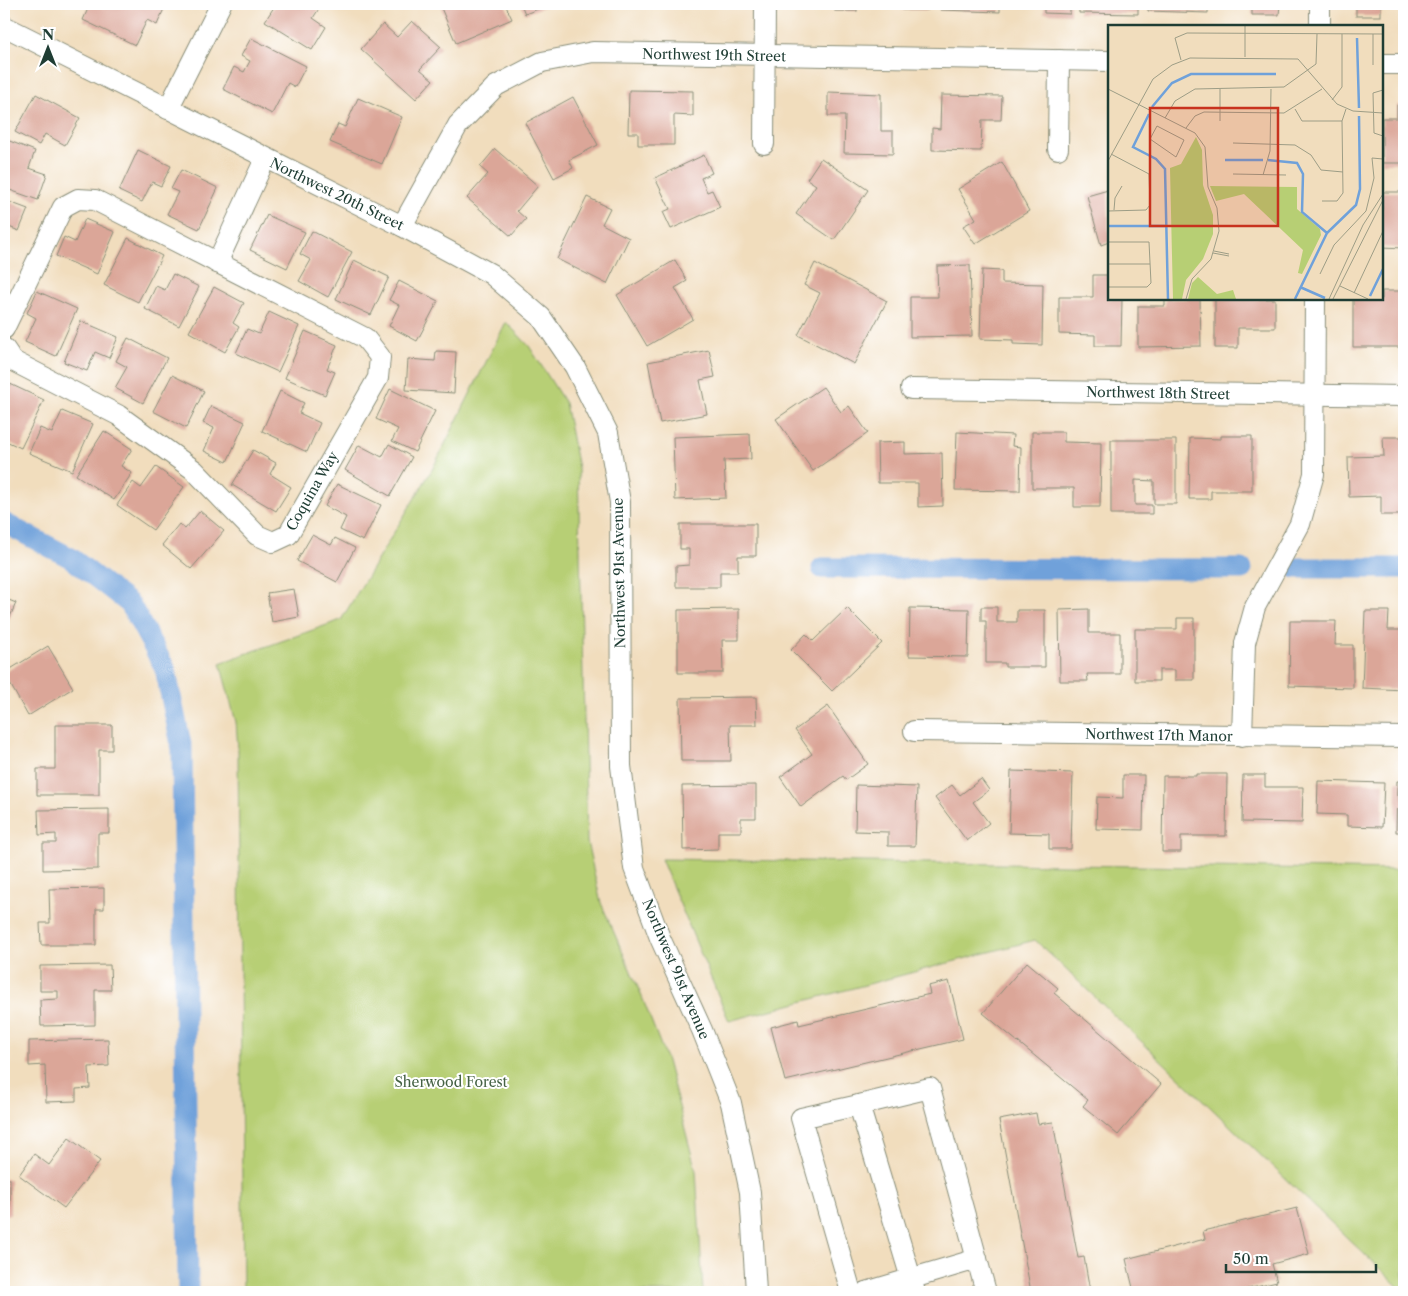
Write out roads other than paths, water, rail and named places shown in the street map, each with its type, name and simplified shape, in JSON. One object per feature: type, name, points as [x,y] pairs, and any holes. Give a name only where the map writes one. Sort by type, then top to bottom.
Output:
[{"type":"street","points":[[168,109],[221,4]]},
{"type":"street","points":[[764,144],[765,4]]},
{"type":"street","points":[[1320,4],[1320,25]]},
{"type":"street","name":"Northwest 20th Street","points":[[4,26],[265,159],[402,226],[491,274],[541,317],[575,367],[608,433]]},
{"type":"street","name":"Northwest 19th Street","points":[[402,226],[458,125],[496,86],[542,62],[593,52],[1108,61]]},
{"type":"street","points":[[1058,149],[1059,60]]},
{"type":"street","points":[[1383,64],[1404,64]]},
{"type":"street","points":[[217,263],[265,159]]},
{"type":"street","name":"Coquina Way","points":[[4,329],[63,207],[78,199],[96,200],[365,338],[380,357],[378,378],[288,535],[273,542],[257,535],[194,470],[171,453],[118,415],[13,361],[4,348]]},
{"type":"street","points":[[1242,736],[1245,643],[1254,607],[1300,524],[1314,474],[1316,300]]},
{"type":"street","name":"Northwest 18th Street","points":[[911,389],[1404,396]]},
{"type":"street","name":"Northwest 91st Avenue","points":[[608,433],[620,502],[621,766],[634,868],[660,938],[702,1030],[731,1103],[750,1192],[756,1292]]},
{"type":"street","name":"Northwest 17th Manor","points":[[914,731],[1404,737]]},
{"type":"street","points":[[851,1292],[801,1118],[930,1088],[986,1292]]},
{"type":"street","points":[[860,1105],[912,1286]]},
{"type":"street","points":[[866,1292],[912,1286],[977,1259]]},
{"type":"waterway","points":[[4,523],[71,558],[130,604],[165,668],[182,749],[188,1292]]},
{"type":"waterway","points":[[822,568],[1242,569]]},
{"type":"waterway","points":[[1296,568],[1404,568]]},
{"type":"park label","name":"Sherwood Forest","points":[[451,1082]]}]
